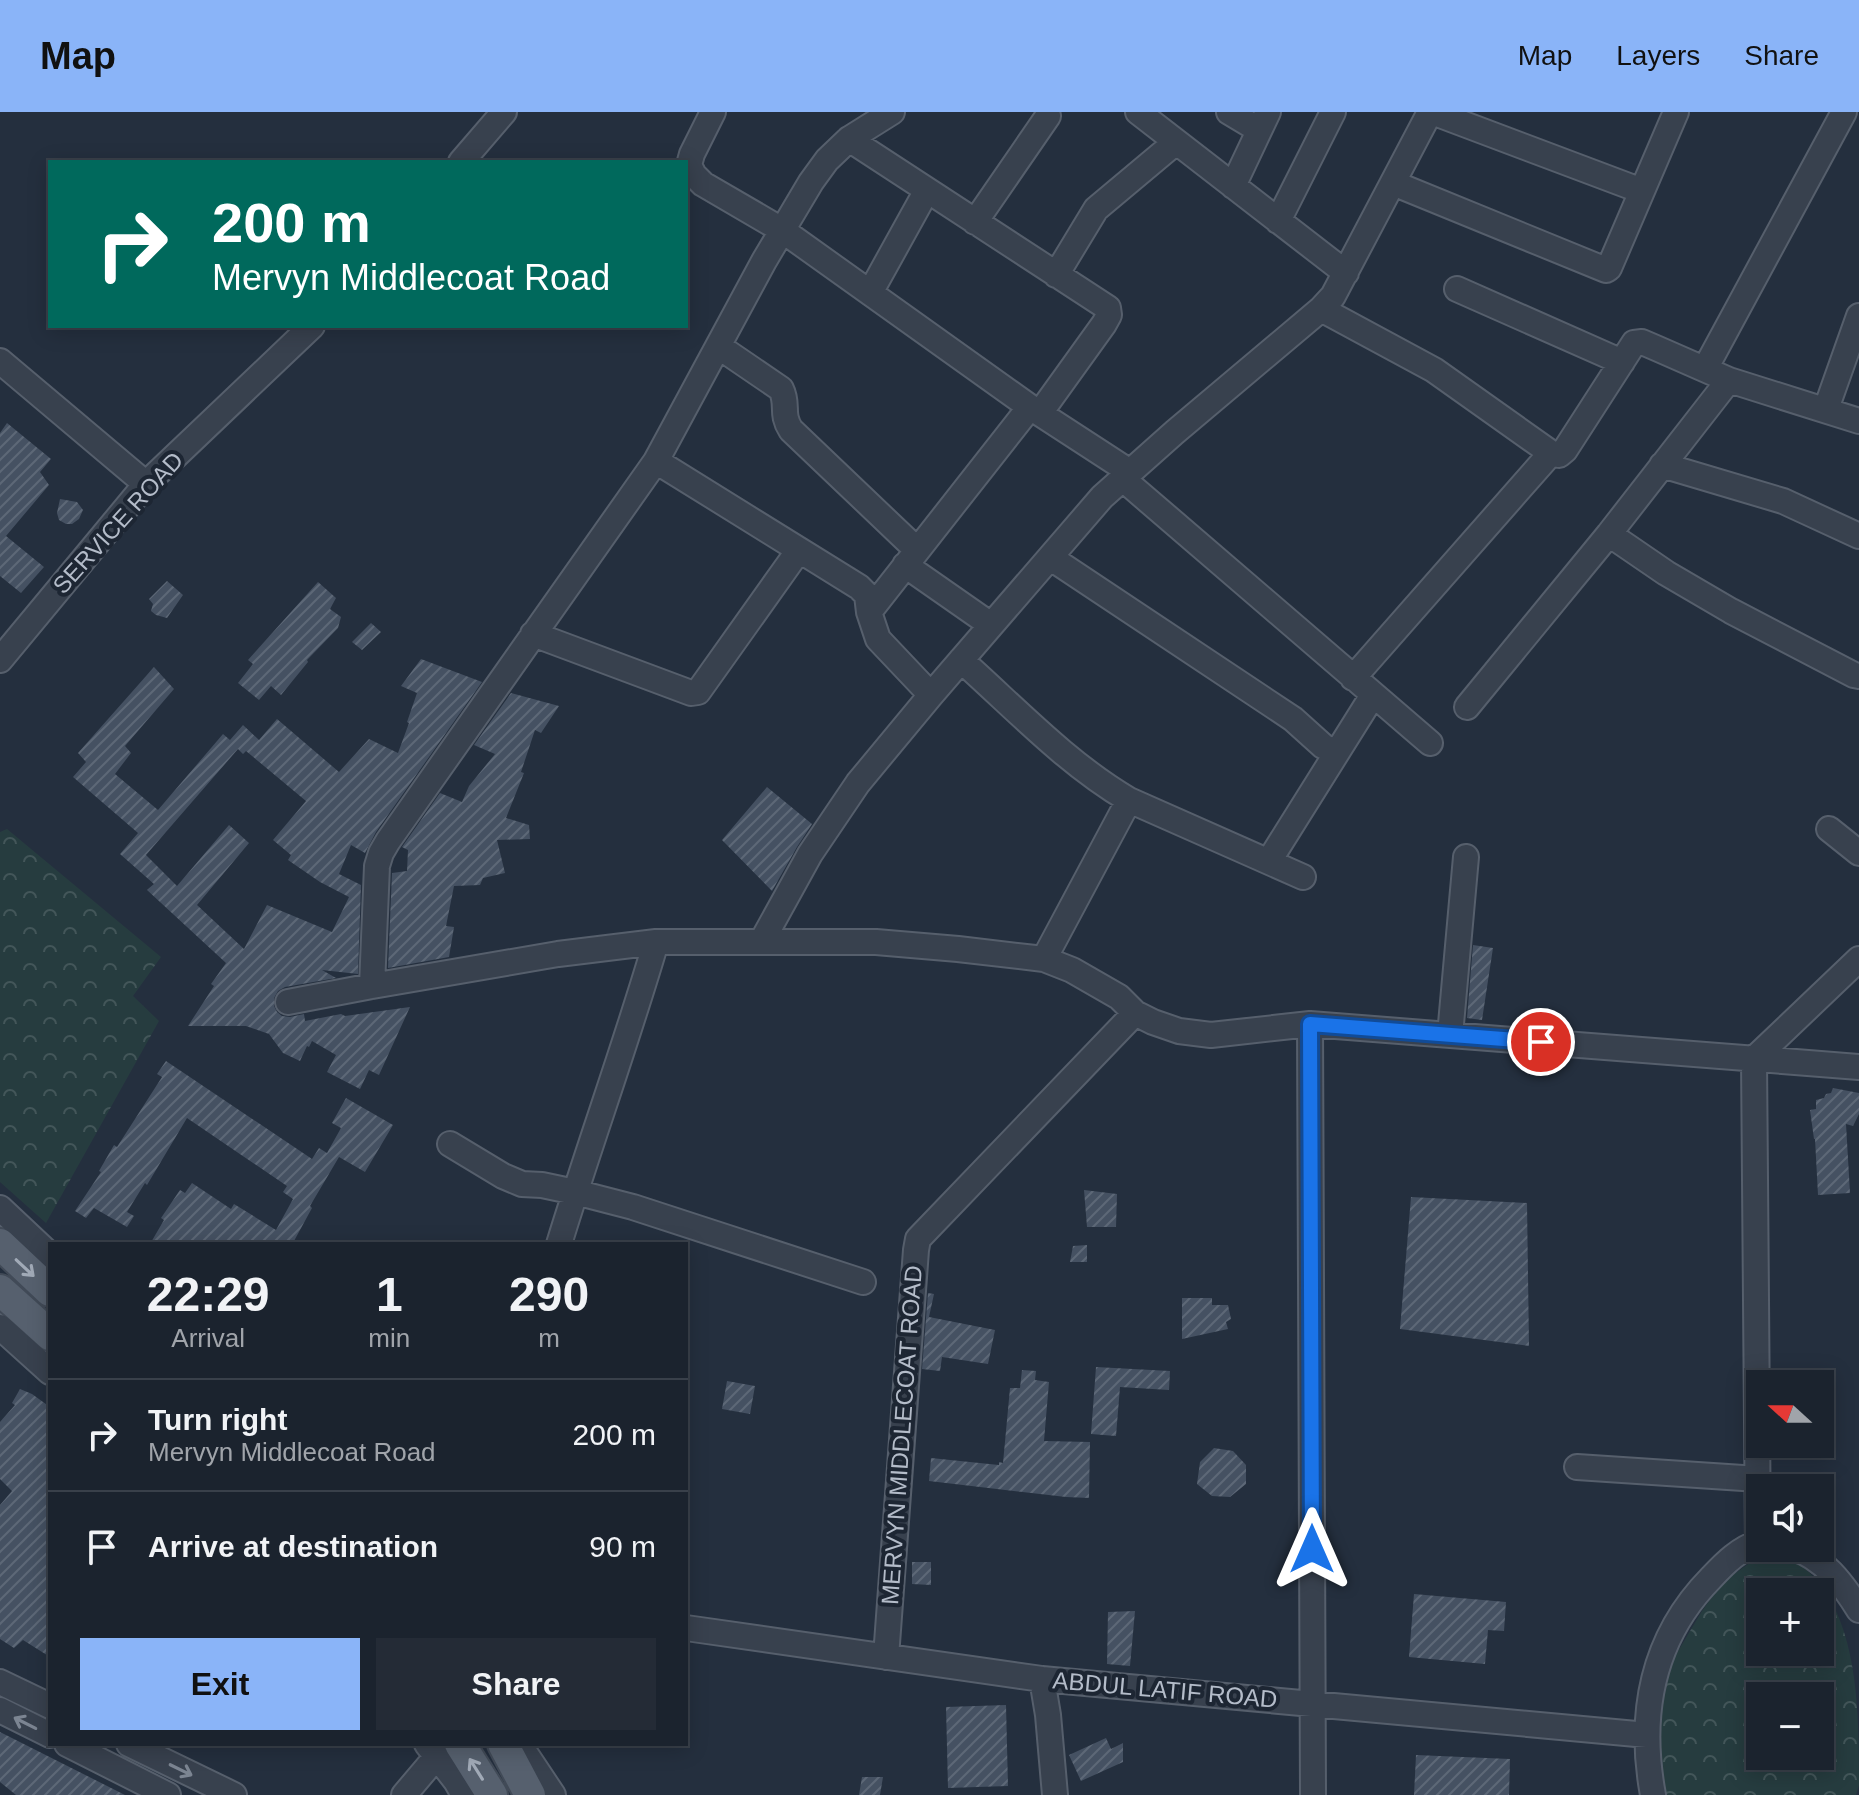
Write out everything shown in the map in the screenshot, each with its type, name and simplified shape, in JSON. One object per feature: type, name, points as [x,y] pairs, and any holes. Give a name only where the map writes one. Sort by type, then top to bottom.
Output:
[{"type":"main road","points":[[0,1244],[48,1289]]},
{"type":"main road","points":[[0,1290],[48,1333]]},
{"type":"main road","points":[[504,1746],[530,1795]]},
{"type":"main road","points":[[441,1748],[492,1795]]},
{"type":"street","points":[[463,160],[504,112]]},
{"type":"street","points":[[713,112],[689,165],[703,184],[782,230],[1127,475],[1430,743]]},
{"type":"street","points":[[372,986],[377,866],[381,853],[656,461],[782,230],[827,160],[849,139],[892,112]]},
{"type":"street","points":[[1138,112],[1346,273]]},
{"type":"street","points":[[1229,112],[1264,121],[1233,186]]},
{"type":"street","points":[[1278,221],[1333,112]]},
{"type":"street","points":[[762,941],[810,854],[858,783],[1102,497],[1333,296],[1431,112],[1642,191]]},
{"type":"street","points":[[1705,369],[1844,112]]},
{"type":"street","points":[[1393,183],[1606,270],[1674,113]]},
{"type":"street","points":[[975,222],[1048,116]]},
{"type":"street","points":[[849,139],[1108,308],[1109,315],[869,612]]},
{"type":"street","points":[[1056,275],[1096,209],[1176,142]]},
{"type":"street","points":[[870,293],[927,190]]},
{"type":"street","points":[[1457,289],[1622,362]]},
{"type":"street","points":[[1321,309],[1434,370],[1551,453],[1559,455],[1634,343],[1642,342],[1729,380],[1859,421]]},
{"type":"street","points":[[1826,409],[1859,316]]},
{"type":"street","name":"SERVICE ROAD","points":[[0,660],[146,484],[310,328]]},
{"type":"street","points":[[718,346],[781,389],[786,422],[791,430],[911,557],[991,625]]},
{"type":"street","points":[[0,361],[146,484]]},
{"type":"street","points":[[1467,707],[1609,534],[1729,380]]},
{"type":"street","points":[[1353,678],[1551,453]]},
{"type":"street","points":[[656,461],[859,587],[867,595],[878,639],[931,695]]},
{"type":"street","points":[[1662,465],[1771,497],[1859,536]]},
{"type":"street","points":[[1609,534],[1666,573],[1718,603],[1859,676]]},
{"type":"street","points":[[533,634],[691,693],[698,692],[799,550]]},
{"type":"street","points":[[1051,558],[1293,719],[1323,746],[1336,753]]},
{"type":"street","points":[[961,660],[1080,767],[1129,800],[1303,877]]},
{"type":"street","points":[[1269,861],[1373,695]]},
{"type":"street","points":[[1044,959],[1129,800]]},
{"type":"street","points":[[1829,829],[1859,853]]},
{"type":"street","points":[[1450,1035],[1466,857]]},
{"type":"street","points":[[560,1242],[656,942]]},
{"type":"street","points":[[288,1002],[558,954],[656,942],[876,942],[1044,959],[1072,970],[1119,997],[1135,1013],[1179,1031],[1211,1035],[1310,1024],[1859,1067]]},
{"type":"street","points":[[1758,1474],[1754,1059],[1859,959]]},
{"type":"street","name":"MERVYN MIDDLECOAT ROAD","points":[[886,1657],[918,1239],[1135,1013]]},
{"type":"street","points":[[1310,1024],[1313,1795]]},
{"type":"street","points":[[450,1144],[522,1184],[542,1185],[633,1207],[863,1282]]},
{"type":"street","points":[[0,1208],[48,1253]]},
{"type":"street","points":[[0,1327],[48,1370]]},
{"type":"street","points":[[1577,1467],[1746,1478]]},
{"type":"street","points":[[1653,1795],[1647,1718],[1658,1663],[1685,1606],[1734,1554],[1746,1548]]},
{"type":"street","points":[[1820,1562],[1859,1610]]},
{"type":"street","name":"ABDUL LATIF ROAD","points":[[688,1628],[1042,1679],[1647,1735]]},
{"type":"street","points":[[1042,1679],[1055,1795]]},
{"type":"street","points":[[0,1682],[48,1705]]},
{"type":"street","points":[[0,1710],[48,1734]]},
{"type":"street","points":[[71,1746],[168,1795]]},
{"type":"street","points":[[133,1746],[234,1795]]},
{"type":"street","points":[[520,1746],[553,1795]]},
{"type":"street","points":[[441,1748],[454,1790]]},
{"type":"street","points":[[404,1795],[441,1748]]},
{"type":"green space","points":[[7,829],[161,957],[133,996],[159,1021],[46,1223],[0,1182],[0,832]]},
{"type":"green space","points":[[1751,1562],[1795,1562],[1814,1578],[1746,1578],[1746,1666],[1834,1666],[1834,1606],[1844,1631],[1854,1681],[1859,1759],[1856,1795],[1661,1795],[1655,1767],[1661,1696],[1674,1658],[1723,1582]]},
{"type":"building","points":[[7,423],[51,459],[40,472],[49,485],[6,536],[44,567],[21,593],[0,576],[0,433]]},
{"type":"building","points":[[60,499],[77,502],[83,510],[79,519],[72,524],[59,520]]},
{"type":"building","points":[[167,581],[183,595],[167,618],[151,611],[153,604],[149,599]]},
{"type":"building","points":[[318,582],[336,598],[330,609],[341,617],[338,628],[307,660],[281,695],[271,686],[259,700],[238,683],[253,664],[248,660]]},
{"type":"building","points":[[371,623],[381,632],[362,650],[352,642]]},
{"type":"building","points":[[421,659],[482,682],[376,832],[365,853],[351,845],[339,874],[361,885],[358,974],[322,970],[336,978],[285,987],[274,998],[274,1006],[282,1016],[304,1014],[305,1021],[410,1007],[379,1075],[369,1070],[360,1089],[327,1072],[336,1055],[312,1041],[300,1061],[283,1053],[269,1034],[246,1026],[188,1026],[226,963],[147,890],[154,884],[120,854],[138,833],[73,777],[86,762],[78,753],[154,667],[174,689],[125,746],[131,753],[115,774],[158,810],[223,734],[230,740],[243,725],[259,740],[277,719],[339,772],[369,739],[398,753],[417,693],[401,686]],"holes":[[[238,749],[243,754],[246,751],[306,801],[273,840],[291,855],[288,860],[349,897],[332,932],[267,905],[244,949],[197,905],[249,843],[229,825],[177,886],[146,855]]]},
{"type":"building","points":[[511,693],[559,706],[541,733],[535,730],[521,772],[524,773],[506,818],[529,825],[530,839],[497,840],[505,873],[483,878],[480,885],[454,886],[446,926],[454,927],[449,957],[388,968],[392,873],[407,871],[408,850],[402,847],[440,793],[462,802],[469,786],[495,754],[474,745]]},
{"type":"building","points":[[767,787],[812,824],[772,891],[722,840]]},
{"type":"building","points":[[1473,945],[1493,948],[1482,1020],[1467,1018]]},
{"type":"building","points":[[166,1061],[312,1159],[319,1148],[327,1153],[341,1128],[332,1123],[346,1098],[393,1125],[365,1172],[339,1157],[310,1206],[312,1208],[296,1242],[151,1242],[164,1220],[161,1218],[180,1190],[185,1193],[192,1183],[231,1209],[234,1204],[276,1230],[293,1199],[283,1192],[287,1186],[187,1118],[127,1212],[134,1216],[127,1227],[94,1208],[86,1218],[75,1211],[101,1172],[114,1145],[117,1147],[162,1077],[157,1074]]},
{"type":"building","points":[[1833,1088],[1859,1093],[1859,1114],[1853,1126],[1846,1124],[1850,1193],[1818,1195],[1810,1110],[1816,1109],[1816,1100],[1824,1098]]},
{"type":"building","points":[[1084,1190],[1117,1194],[1116,1227],[1087,1227]]},
{"type":"building","points":[[1411,1197],[1527,1203],[1529,1346],[1400,1329]]},
{"type":"building","points":[[1087,1245],[1087,1262],[1070,1262],[1073,1246]]},
{"type":"building","points":[[928,1293],[934,1294],[929,1317],[995,1330],[988,1364],[942,1357],[940,1371],[922,1369]]},
{"type":"building","points":[[1182,1298],[1212,1298],[1212,1305],[1228,1305],[1231,1319],[1226,1322],[1228,1329],[1182,1339]]},
{"type":"building","points":[[1096,1367],[1170,1371],[1169,1390],[1120,1387],[1116,1436],[1091,1434]]},
{"type":"building","points":[[1022,1370],[1036,1371],[1035,1380],[1049,1382],[1044,1441],[1090,1442],[1089,1498],[929,1481],[931,1458],[1003,1463],[1010,1388],[1020,1388]]},
{"type":"building","points":[[727,1381],[755,1386],[750,1414],[722,1409]]},
{"type":"building","points":[[20,1389],[48,1406],[48,1656],[23,1640],[14,1648],[0,1639],[0,1505],[12,1491],[0,1479],[0,1422],[15,1405],[12,1403]]},
{"type":"building","points":[[1214,1448],[1233,1451],[1246,1465],[1246,1484],[1230,1497],[1212,1496],[1197,1484],[1200,1462]]},
{"type":"building","points":[[912,1562],[931,1562],[931,1585],[912,1584]]},
{"type":"building","points":[[1414,1594],[1506,1602],[1504,1631],[1488,1630],[1485,1664],[1409,1657]]},
{"type":"building","points":[[1135,1611],[1130,1666],[1107,1664],[1108,1612]]},
{"type":"building","points":[[1006,1705],[1008,1786],[948,1788],[946,1707]]},
{"type":"building","points":[[0,1732],[125,1795],[16,1795],[0,1782]]},
{"type":"building","points":[[1106,1738],[1111,1749],[1123,1743],[1123,1762],[1081,1781],[1069,1755]]},
{"type":"building","points":[[1416,1755],[1510,1759],[1509,1795],[1414,1795]]},
{"type":"building","points":[[862,1777],[883,1777],[880,1795],[859,1795]]},
{"type":"route","points":[[1312,1549],[1310,1024],[1541,1042]]}]
